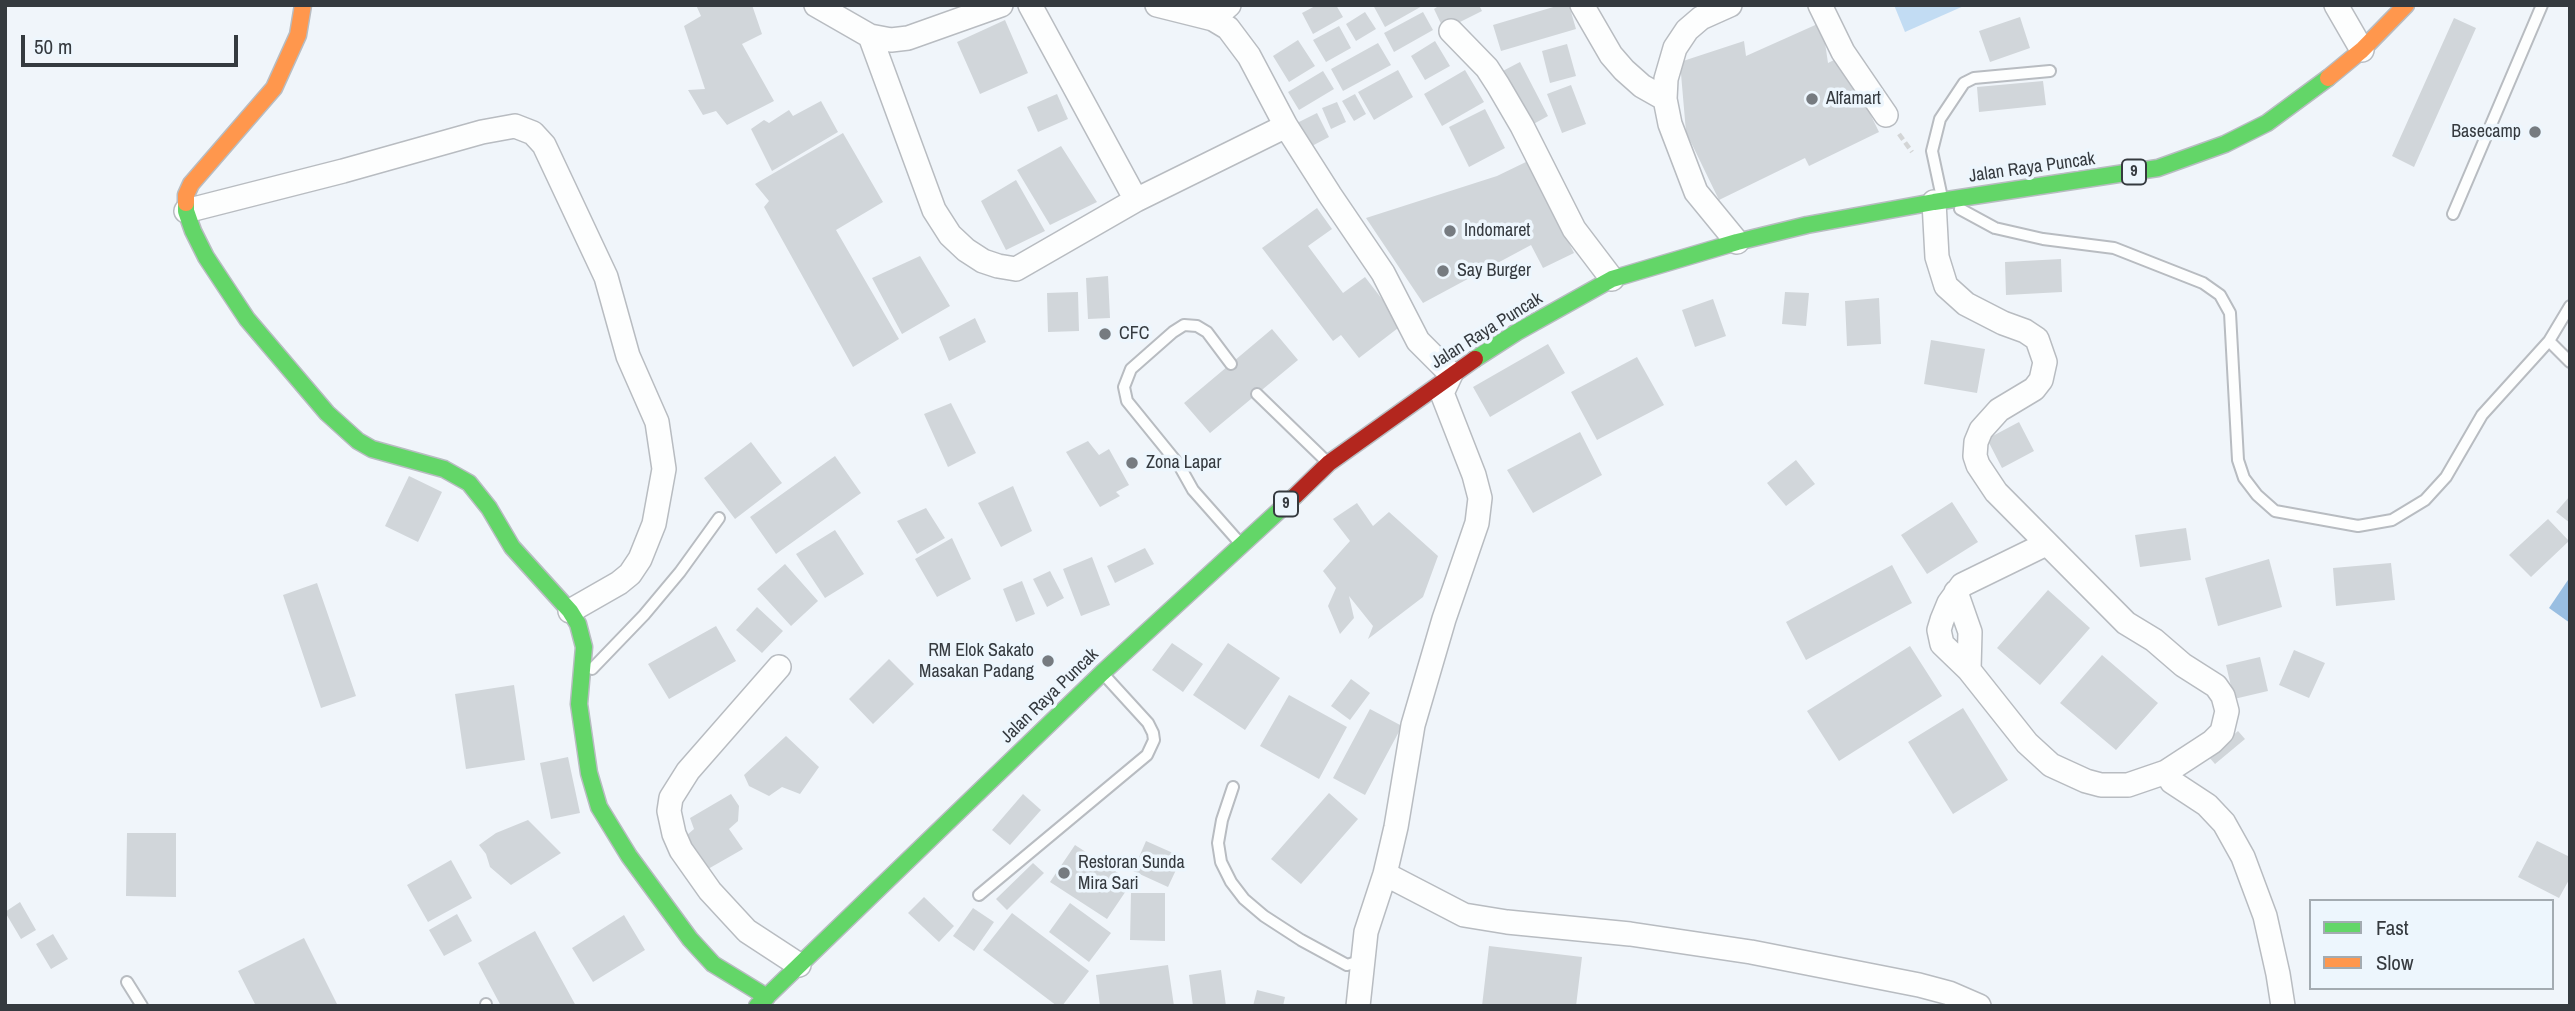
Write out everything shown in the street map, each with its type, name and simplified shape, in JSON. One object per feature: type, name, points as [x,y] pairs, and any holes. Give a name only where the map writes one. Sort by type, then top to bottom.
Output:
[{"type":"main road","points":[[303,5],[293,48],[274,88],[191,184],[186,195],[186,211],[193,231],[206,257],[247,319],[327,413],[358,441],[372,449],[444,469],[469,483],[489,508],[512,547],[570,611],[578,624],[584,647],[579,704],[589,773],[599,807],[616,838],[690,939],[713,964],[762,1001]]},
{"type":"main road","name":"Jalan Raya Puncak","points":[[762,1001],[1102,673],[1243,546],[1329,463],[1451,374],[1517,332],[1612,279],[1737,242],[1807,225],[1938,201],[2158,168],[2214,148],[2267,123],[2309,94],[2362,50],[2406,5]]},
{"type":"street","points":[[816,5],[879,39],[908,38],[1001,5]]},
{"type":"street","points":[[1031,5],[1136,200]]},
{"type":"street","points":[[1157,5],[1221,12],[1228,28],[1250,56],[1286,126],[1329,195],[1383,272],[1418,341],[1451,374],[1442,393],[1474,475],[1480,498],[1477,523],[1444,619],[1413,725],[1396,827],[1385,874],[1366,932],[1358,1006]]},
{"type":"street","points":[[1582,5],[1611,55],[1624,70],[1642,86],[1665,99]]},
{"type":"street","points":[[1730,5],[1701,18],[1687,30],[1675,48],[1666,79],[1665,99],[1670,124],[1696,192],[1737,242]]},
{"type":"street","points":[[1820,5],[1843,52],[1886,115]]},
{"type":"street","points":[[2336,5],[2362,50]]},
{"type":"street","points":[[1451,31],[1487,68],[1522,126],[1574,229],[1612,279]]},
{"type":"street","points":[[870,36],[934,210],[950,235],[966,250],[983,261],[998,266],[1016,268],[1136,200],[1286,126]]},
{"type":"street","points":[[186,211],[482,132],[516,126],[533,133],[544,145],[606,277],[628,356],[657,422],[664,469],[654,524],[635,567],[619,583],[570,611]]},
{"type":"street","points":[[1938,201],[1937,257],[1946,286],[1966,304],[2025,331],[2037,339],[2043,350],[2045,362],[2041,380],[2034,389],[1991,416],[1981,430],[1976,442],[1975,456],[1984,476],[2046,544],[2126,623],[2154,640],[2183,666],[2216,686],[2223,696],[2227,711],[2222,732],[2201,751],[2166,772],[2128,785],[2086,781],[2051,765],[2026,743],[1969,670],[1942,644],[1942,620],[1956,592],[1973,580],[2046,544]]},
{"type":"street","points":[[779,667],[688,771],[671,798],[669,811],[681,850],[710,891],[747,931],[799,965]]},
{"type":"street","points":[[2166,772],[2172,782],[2207,805],[2224,823],[2243,857],[2264,916],[2283,1006]]},
{"type":"street","points":[[1385,874],[1464,915],[1630,934],[1751,952],[1919,985],[1949,993],[1979,1006]]},
{"type":"lane","points":[[2453,214],[2542,5]]},
{"type":"lane","points":[[2050,71],[1974,78],[1964,83],[1940,119],[1932,151],[1938,201],[1995,229],[2043,239],[2114,248],[2203,283],[2220,295],[2230,313],[2238,460],[2244,478],[2256,495],[2275,511],[2358,526],[2392,520],[2425,500],[2446,477],[2482,415],[2549,341],[2570,306]]},
{"type":"lane","points":[[1231,364],[1207,332],[1197,326],[1184,325],[1172,332],[1131,369],[1124,387],[1127,401],[1179,465],[1193,490],[1243,546]]},
{"type":"lane","points":[[2549,341],[2570,362]]},
{"type":"lane","points":[[1257,394],[1329,463]]},
{"type":"lane","points":[[583,678],[644,615],[680,572],[719,518]]},
{"type":"lane","points":[[979,895],[1147,755],[1154,740],[1148,723],[1102,673]]},
{"type":"lane","points":[[1233,787],[1217,843],[1221,862],[1231,882],[1244,899],[1264,916],[1301,940],[1347,965],[1363,960]]},
{"type":"lane","points":[[127,982],[142,1006]]},
{"type":"shaded area","points":[[1894,5],[1966,5],[1905,32]]},
{"type":"shaded area","points":[[2570,577],[2570,623],[2549,608]]},
{"type":"building","points":[[696,5],[752,5],[762,34],[742,44],[774,101],[727,125],[716,111],[703,115],[688,90],[705,89],[684,26],[701,16]]},
{"type":"building","points":[[1317,5],[1336,5],[1343,17],[1313,34],[1302,13]]},
{"type":"building","points":[[1373,5],[1424,5],[1385,27]]},
{"type":"building","points":[[1440,5],[1479,5],[1482,11],[1444,30],[1434,9]]},
{"type":"building","points":[[1560,5],[1569,5],[1576,29],[1501,51],[1493,25]]},
{"type":"building","points":[[1365,12],[1376,29],[1356,41],[1346,24]]},
{"type":"building","points":[[1423,12],[1433,30],[1394,52],[1384,33]]},
{"type":"building","points":[[2020,17],[2030,48],[1990,62],[1979,31]]},
{"type":"building","points":[[2454,18],[2476,28],[2414,167],[2392,156]]},
{"type":"building","points":[[1005,20],[1028,73],[980,94],[957,42]]},
{"type":"building","points":[[1822,22],[1828,63],[1842,56],[1879,132],[1809,166],[1805,158],[1719,200],[1686,132],[1680,62],[1744,41],[1746,56]]},
{"type":"building","points":[[1339,26],[1351,48],[1326,62],[1313,40]]},
{"type":"building","points":[[1298,40],[1315,66],[1289,82],[1273,56]]},
{"type":"building","points":[[1435,41],[1450,66],[1425,80],[1411,56]]},
{"type":"building","points":[[1378,43],[1391,65],[1343,91],[1331,69]]},
{"type":"building","points":[[1567,44],[1576,76],[1550,83],[1542,51]]},
{"type":"building","points":[[1520,62],[1548,116],[1528,127],[1499,73]]},
{"type":"building","points":[[1398,70],[1413,97],[1374,120],[1358,92]]},
{"type":"building","points":[[1465,70],[1484,102],[1442,126],[1424,94]]},
{"type":"building","points":[[1323,71],[1334,89],[1299,110],[1288,92]]},
{"type":"building","points":[[2043,81],[2046,105],[1979,112],[1977,87]]},
{"type":"building","points":[[1571,85],[1586,124],[1562,133],[1547,94]]},
{"type":"building","points":[[1057,94],[1068,119],[1038,132],[1027,107]]},
{"type":"building","points":[[1355,94],[1366,114],[1354,121],[1342,101]]},
{"type":"building","points":[[821,101],[838,132],[772,171],[751,129],[764,120],[769,123],[789,110],[793,116]]},
{"type":"building","points":[[1337,102],[1346,122],[1331,129],[1322,108]]},
{"type":"building","points":[[1485,109],[1505,148],[1469,167],[1449,127]]},
{"type":"building","points":[[1317,113],[1329,137],[1310,147],[1297,123]]},
{"type":"building","points":[[843,133],[883,202],[836,230],[899,339],[853,367],[764,207],[769,201],[755,184]]},
{"type":"building","points":[[1061,146],[1097,202],[1050,225],[1017,170]]},
{"type":"building","name":"Indomaret","points":[[1528,161],[1574,253],[1543,268],[1531,245],[1423,303],[1366,218],[1497,176]]},
{"type":"building","points":[[1016,180],[1045,231],[1006,250],[981,201]]},
{"type":"building","points":[[1317,208],[1332,229],[1308,246],[1343,293],[1365,277],[1402,325],[1359,358],[1341,335],[1333,341],[1262,248]]},
{"type":"building","points":[[920,256],[950,306],[902,334],[872,278]]},
{"type":"building","points":[[2061,259],[2062,292],[2006,295],[2005,262]]},
{"type":"building","points":[[1108,276],[1110,318],[1088,319],[1086,278]]},
{"type":"building","points":[[1078,292],[1079,331],[1048,332],[1047,293]]},
{"type":"building","points":[[1785,292],[1809,293],[1806,326],[1782,324]]},
{"type":"building","points":[[1879,298],[1881,344],[1847,346],[1845,301]]},
{"type":"building","points":[[1713,299],[1726,336],[1695,347],[1682,310]]},
{"type":"building","points":[[975,318],[986,342],[949,361],[939,337]]},
{"type":"building","points":[[1272,329],[1298,360],[1210,433],[1184,403]]},
{"type":"building","points":[[1931,340],[1985,349],[1977,393],[1924,384]]},
{"type":"building","points":[[1548,344],[1565,373],[1490,417],[1473,387]]},
{"type":"building","points":[[1637,357],[1664,405],[1597,440],[1571,392]]},
{"type":"building","points":[[951,403],[976,453],[948,467],[924,414]]},
{"type":"building","points":[[2019,422],[2034,451],[2002,468],[1987,439]]},
{"type":"building","points":[[1580,432],[1602,475],[1533,513],[1507,470]]},
{"type":"building","points":[[1088,441],[1099,455],[1109,449],[1129,485],[1116,492],[1120,496],[1100,507],[1066,452]]},
{"type":"building","points":[[751,442],[782,483],[735,519],[704,478]]},
{"type":"building","points":[[835,456],[861,493],[776,554],[750,517]]},
{"type":"building","points":[[1796,460],[1815,484],[1786,506],[1767,483]]},
{"type":"building","points":[[409,476],[442,492],[418,542],[385,526]]},
{"type":"building","points":[[1013,486],[1032,531],[1001,547],[978,503]]},
{"type":"building","points":[[2570,496],[2570,523],[2556,512]]},
{"type":"building","points":[[1952,502],[1978,542],[1927,574],[1901,535]]},
{"type":"building","points":[[1357,503],[1373,526],[1389,512],[1438,556],[1423,597],[1368,639],[1373,626],[1349,596],[1354,618],[1340,634],[1328,606],[1336,588],[1323,571],[1350,541],[1333,519]]},
{"type":"building","points":[[926,508],[945,538],[917,554],[897,521]]},
{"type":"building","points":[[2548,519],[2569,541],[2531,577],[2509,555]]},
{"type":"building","points":[[2186,528],[2191,560],[2140,567],[2135,535]]},
{"type":"building","points":[[835,530],[864,574],[825,598],[796,554]]},
{"type":"building","points":[[952,538],[971,579],[937,597],[915,559]]},
{"type":"building","points":[[1145,548],[1154,564],[1115,583],[1107,566]]},
{"type":"building","points":[[1092,557],[1110,605],[1081,616],[1063,569]]},
{"type":"building","points":[[2269,559],[2282,607],[2218,626],[2205,578]]},
{"type":"building","points":[[2391,563],[2395,600],[2336,606],[2333,568]]},
{"type":"building","points":[[785,564],[818,601],[791,626],[757,589]]},
{"type":"building","points":[[1892,565],[1912,603],[1806,660],[1786,622]]},
{"type":"building","points":[[1050,571],[1064,598],[1047,607],[1033,579]]},
{"type":"building","points":[[1022,581],[1035,614],[1016,622],[1003,589]]},
{"type":"building","points":[[317,583],[356,696],[321,708],[283,595]]},
{"type":"building","points":[[2048,590],[2090,628],[2040,685],[1997,648]]},
{"type":"building","points":[[757,607],[783,631],[762,653],[736,630]]},
{"type":"building","points":[[716,626],[736,661],[669,699],[648,664]]},
{"type":"building","points":[[1172,643],[1203,664],[1183,692],[1152,670]]},
{"type":"building","points":[[1228,643],[1280,678],[1245,730],[1193,695]]},
{"type":"building","points":[[1910,646],[1942,696],[1839,761],[1807,711]]},
{"type":"building","points":[[2294,650],[2325,663],[2309,698],[2279,685]]},
{"type":"building","points":[[2102,655],[2158,703],[2116,750],[2060,703]]},
{"type":"building","points":[[2260,657],[2268,691],[2234,699],[2226,665]]},
{"type":"building","points":[[889,659],[914,684],[873,724],[849,699]]},
{"type":"building","points":[[1351,679],[1370,693],[1350,720],[1331,706]]},
{"type":"building","points":[[514,685],[525,760],[466,769],[455,694]]},
{"type":"building","points":[[1289,695],[1347,727],[1319,779],[1260,746]]},
{"type":"building","points":[[1963,708],[2008,780],[1953,814],[1908,742]]},
{"type":"building","points":[[1370,709],[1402,726],[1365,795],[1333,778]]},
{"type":"building","points":[[2238,731],[2245,739],[2215,764],[2208,756]]},
{"type":"building","points":[[786,736],[819,767],[800,794],[782,787],[769,796],[749,786],[744,775]]},
{"type":"building","points":[[568,757],[580,813],[551,819],[540,763]]},
{"type":"building","points":[[1329,793],[1358,819],[1301,884],[1271,859]]},
{"type":"building","points":[[731,794],[739,806],[738,821],[729,829],[743,849],[701,873],[680,841],[694,829],[690,818]]},
{"type":"building","points":[[1023,794],[1041,810],[1010,845],[992,830]]},
{"type":"building","points":[[528,820],[561,853],[511,885],[490,867],[486,854],[479,845],[496,833]]},
{"type":"building","points":[[127,833],[176,833],[176,897],[126,896]]},
{"type":"building","points":[[1146,841],[1182,857],[1168,887],[1133,871]]},
{"type":"building","points":[[2537,841],[2570,857],[2570,878],[2559,898],[2518,877]]},
{"type":"building","points":[[1075,845],[1132,882],[1107,919],[1050,882]]},
{"type":"building","points":[[451,860],[472,898],[428,922],[407,885]]},
{"type":"building","points":[[1033,863],[1044,873],[1007,910],[996,899]]},
{"type":"building","points":[[1131,893],[1165,893],[1165,941],[1130,940]]},
{"type":"building","points":[[924,897],[954,926],[939,942],[908,913]]},
{"type":"building","points":[[20,902],[36,930],[21,939],[5,912]]},
{"type":"building","points":[[1070,903],[1111,933],[1089,962],[1049,932]]},
{"type":"building","points":[[973,908],[994,922],[974,951],[953,936]]},
{"type":"building","points":[[1012,913],[1089,971],[1062,1006],[1057,1006],[983,950]]},
{"type":"building","points":[[457,914],[472,941],[444,956],[429,930]]},
{"type":"building","points":[[624,915],[645,950],[593,982],[572,948]]},
{"type":"building","points":[[535,931],[576,1006],[501,1006],[478,963]]},
{"type":"building","points":[[53,934],[68,959],[51,969],[36,944]]},
{"type":"building","points":[[304,938],[338,1006],[256,1006],[238,971]]},
{"type":"building","points":[[1489,946],[1582,957],[1576,1006],[1482,1006]]},
{"type":"building","points":[[1168,965],[1174,1006],[1100,1006],[1096,975]]},
{"type":"building","points":[[1221,970],[1226,1006],[1193,1006],[1189,975]]},
{"type":"building","points":[[1257,990],[1285,997],[1283,1006],[1253,1006]]},
{"type":"traffic: fast","points":[[1475,359],[1517,332],[1612,279],[1737,242],[1807,225],[1934,202],[2158,168],[2225,144],[2267,123],[2328,78]]},
{"type":"traffic: fast","points":[[186,203],[193,231],[206,257],[247,319],[327,413],[358,441],[372,449],[444,469],[469,483],[489,508],[512,547],[570,611],[578,624],[584,647],[579,704],[589,773],[599,807],[629,856],[690,939],[713,964],[767,997]]},
{"type":"traffic: fast","points":[[757,1006],[1102,673],[1295,496]]},
{"type":"traffic: slow","points":[[186,203],[191,184],[274,88],[298,35],[303,5]]},
{"type":"traffic: slow","points":[[2328,78],[2362,50],[2406,5]]},
{"type":"traffic: jam","points":[[1295,496],[1329,463],[1475,359]]},
{"type":"place","name":"Alfamart","points":[[1812,99]]},
{"type":"place","name":"Basecamp","points":[[2535,132]]},
{"type":"place","name":"Indomaret","points":[[1450,231]]},
{"type":"place","name":"Say Burger","points":[[1443,271]]},
{"type":"place","name":"CFC","points":[[1105,334]]},
{"type":"place","name":"Zona Lapar","points":[[1132,463]]},
{"type":"place","name":"RM Elok Sakato Masakan Padang","points":[[1048,661]]},
{"type":"place","name":"Restoran Sunda Mira Sari","points":[[1064,873]]}]
